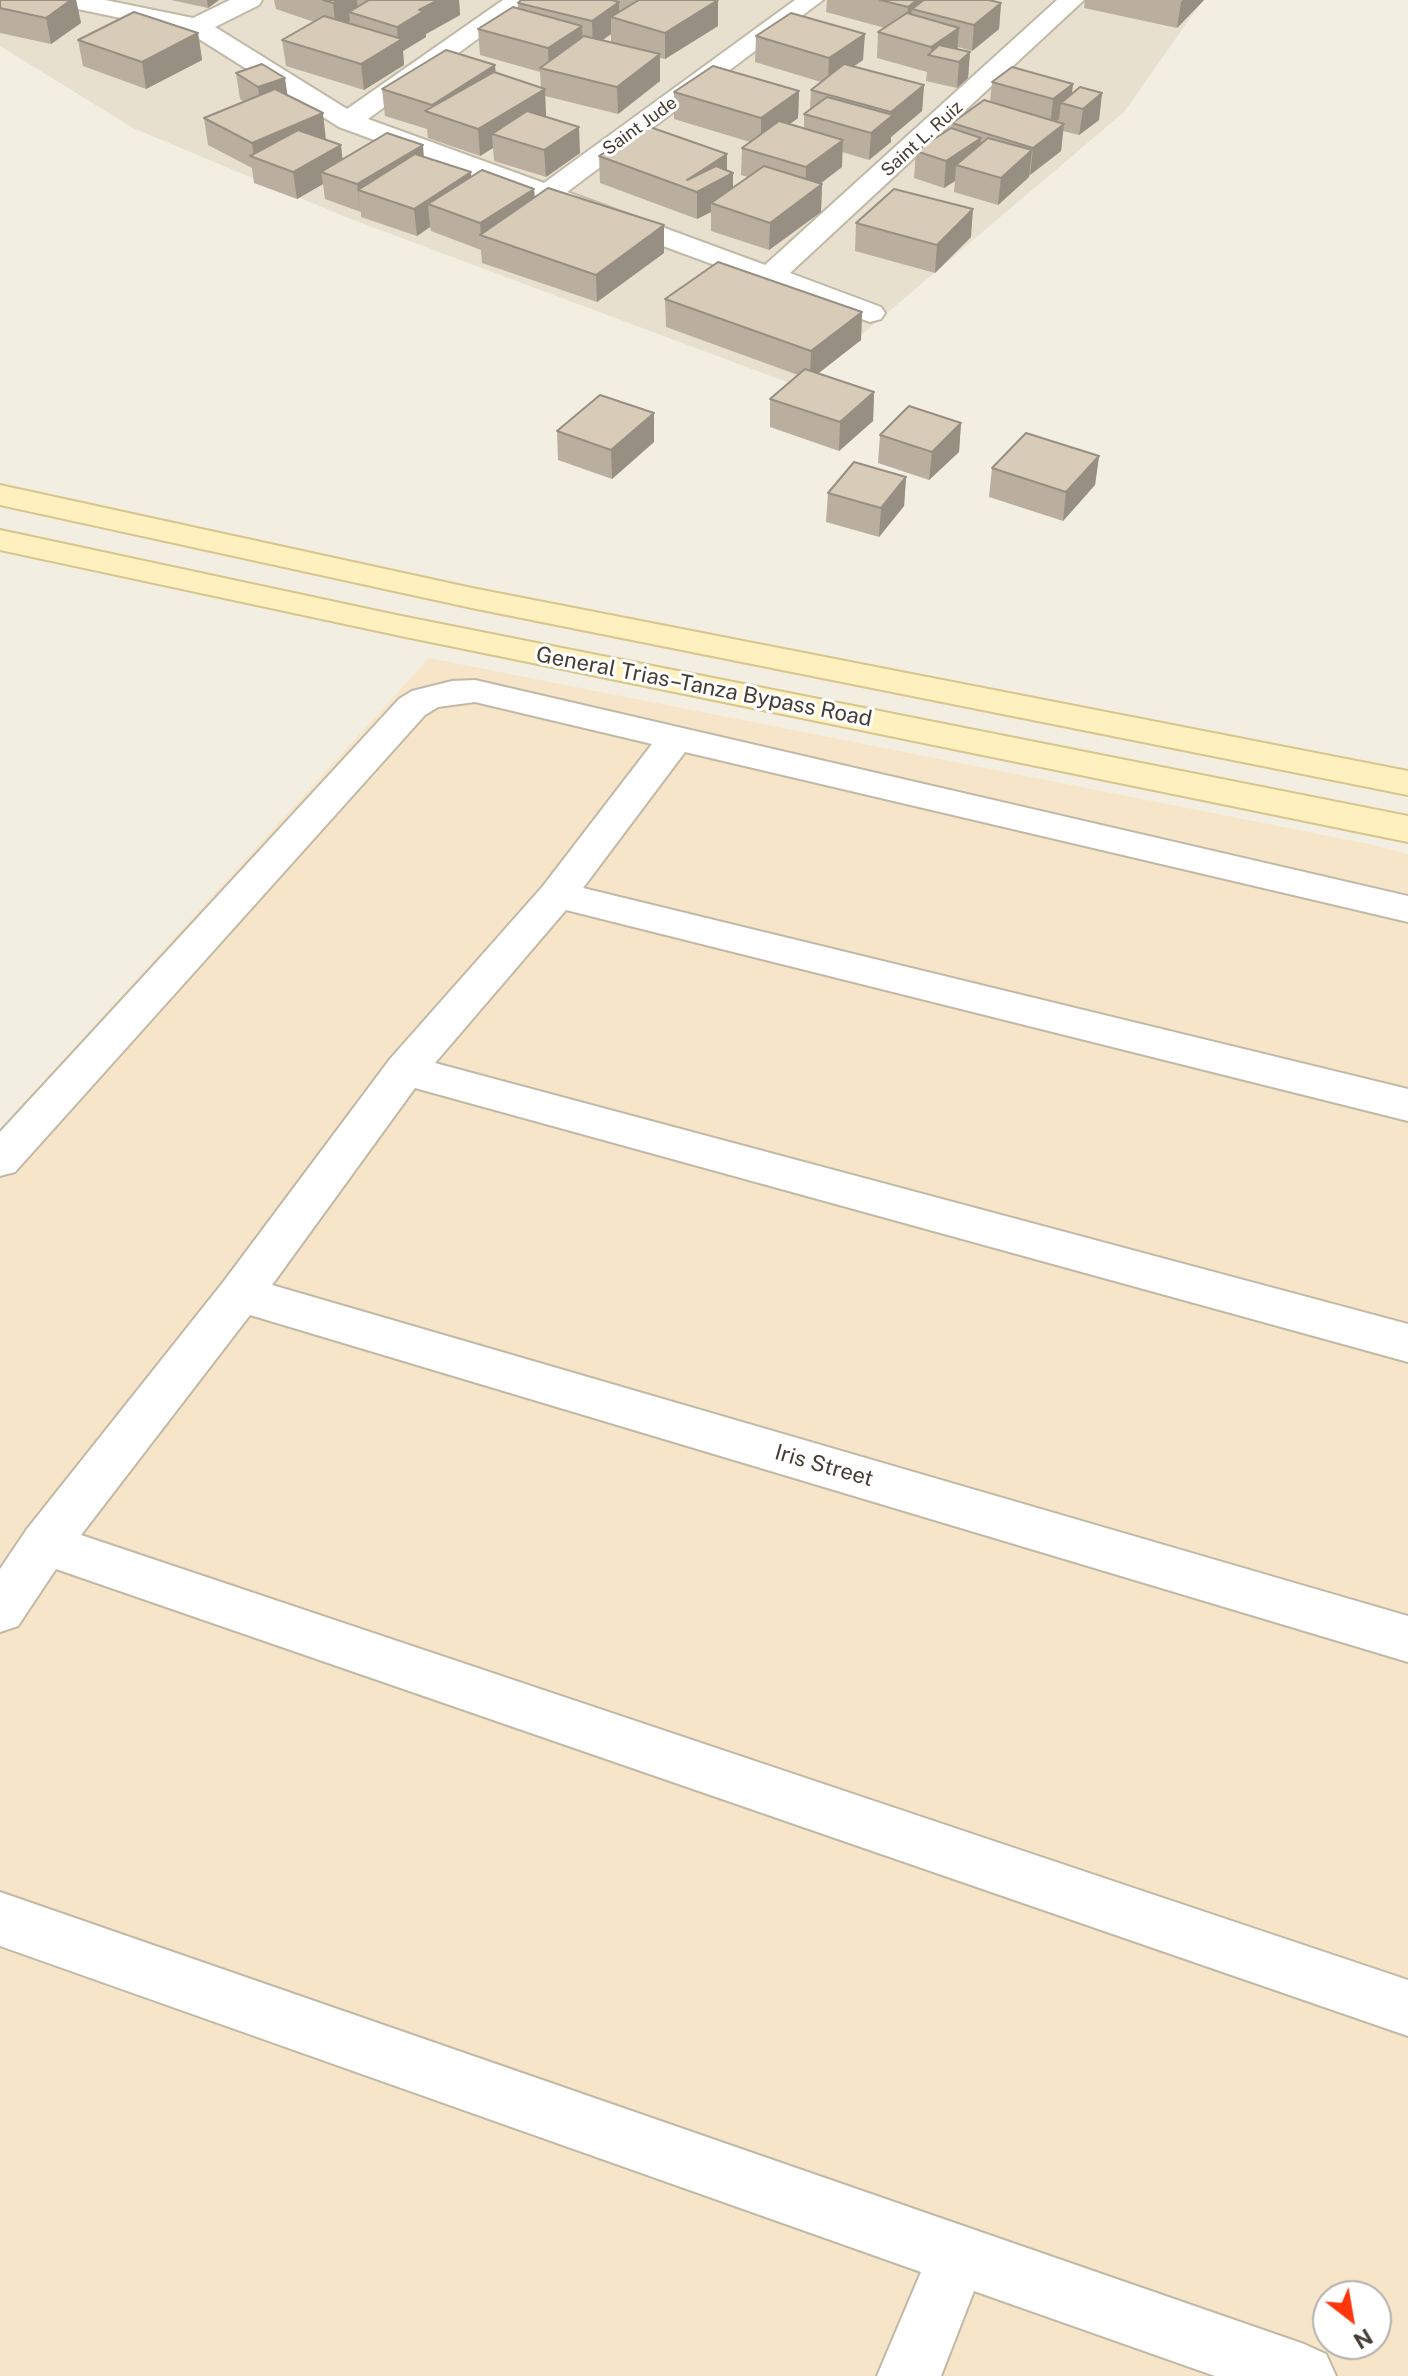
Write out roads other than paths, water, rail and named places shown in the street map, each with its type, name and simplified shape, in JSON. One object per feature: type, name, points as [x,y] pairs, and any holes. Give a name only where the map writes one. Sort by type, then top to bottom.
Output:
[{"type":"main road","name":"General Trias–Tanza Bypass Road","points":[[0,495],[488,601],[1408,783]]},
{"type":"main road","name":"General Trias–Tanza Bypass Road","points":[[0,540],[417,629],[1408,829]]},
{"type":"street","points":[[68,0],[196,26],[348,121],[870,313]]},
{"type":"street","points":[[196,26],[250,0]]},
{"type":"street","points":[[348,121],[519,0]]},
{"type":"street","name":"Saint Jude","points":[[547,194],[811,0]]},
{"type":"street","name":"Saint L. Ruiz","points":[[770,276],[1072,0]]},
{"type":"street","points":[[0,1160],[412,707],[425,699],[452,692],[475,691],[1408,909]]},
{"type":"street","points":[[0,1610],[45,1544],[240,1294],[405,1070],[557,895],[675,739]]},
{"type":"street","points":[[557,895],[1408,1105]]},
{"type":"street","points":[[405,1070],[1408,1343]]},
{"type":"street","name":"Iris Street","points":[[240,1294],[1408,1639]]},
{"type":"street","points":[[45,1544],[1408,2008]]},
{"type":"street","points":[[0,1919],[1304,2376]]},
{"type":"street","points":[[909,2376],[958,2255]]}]
